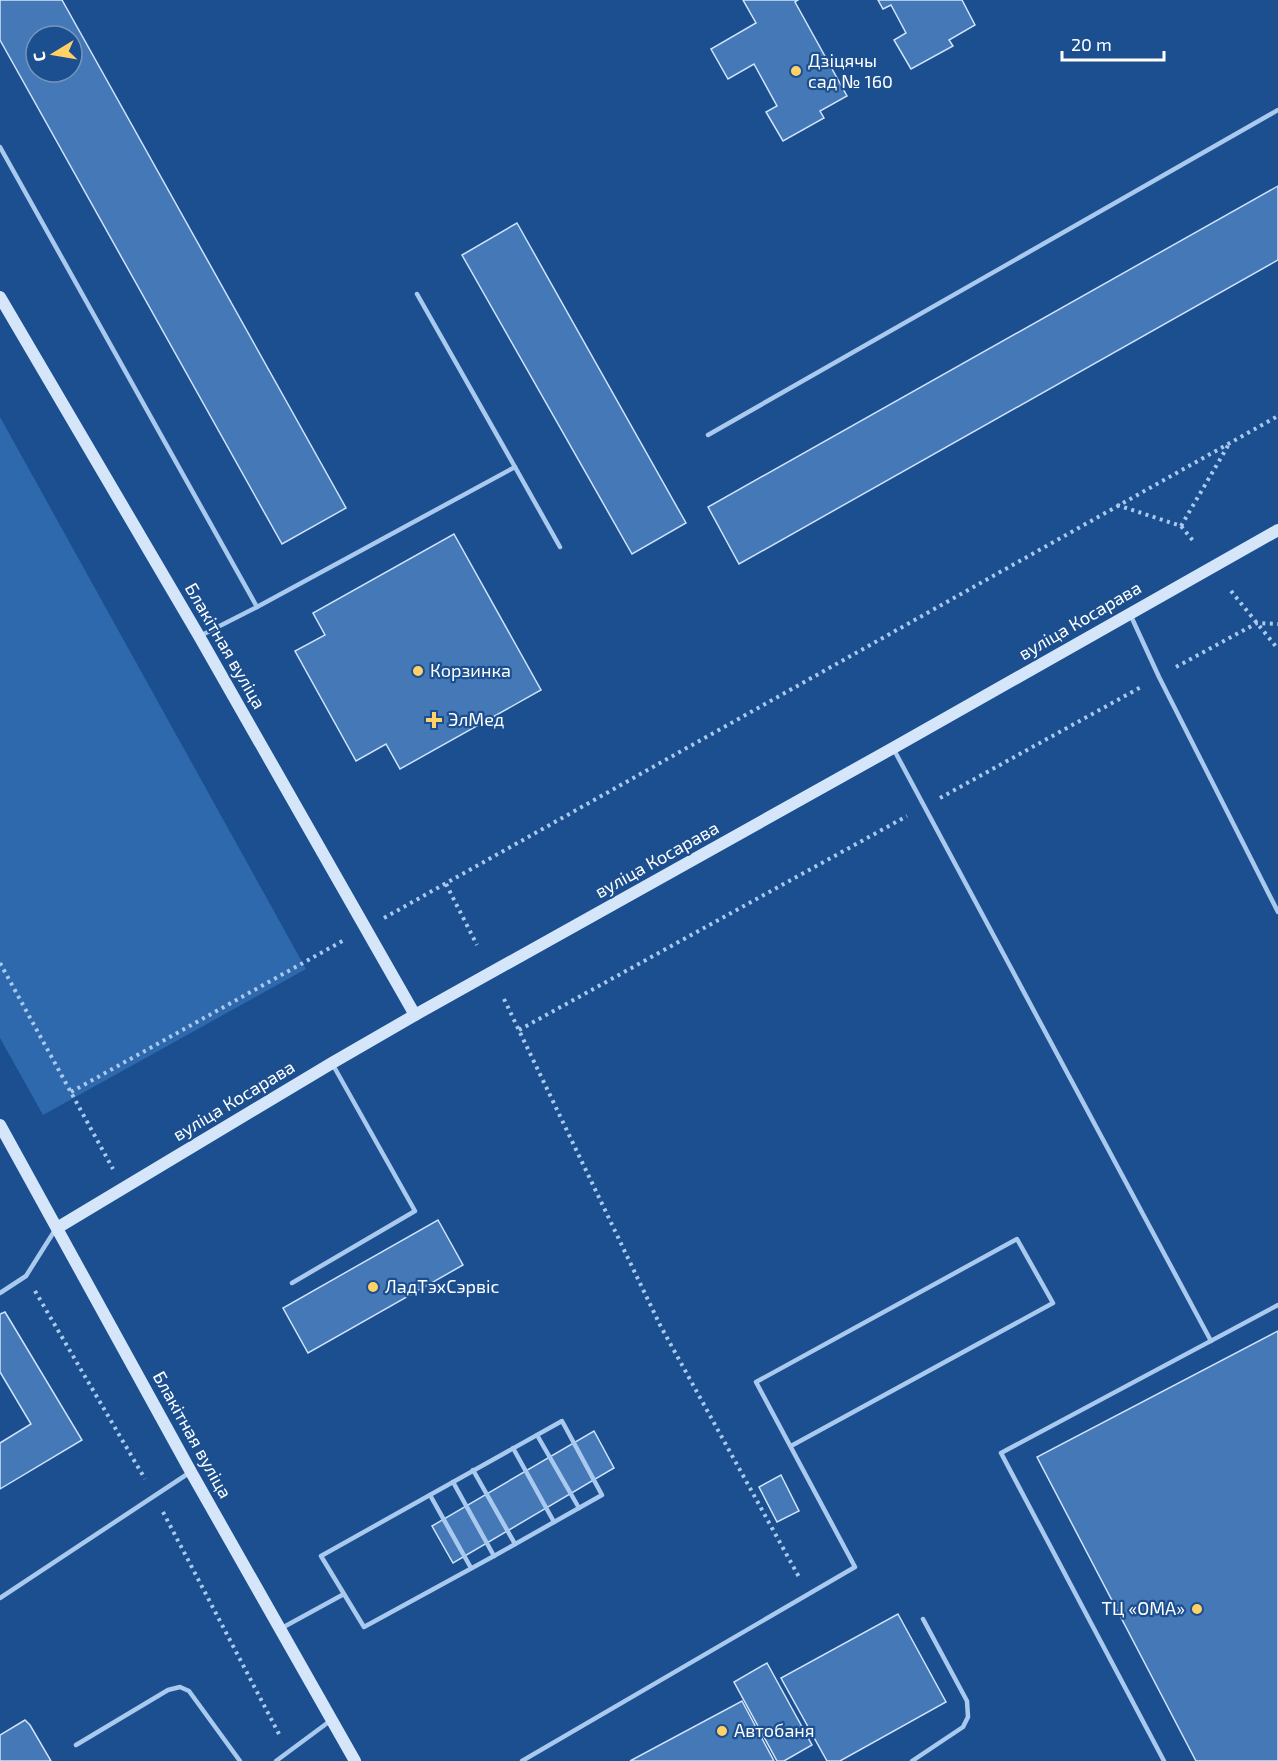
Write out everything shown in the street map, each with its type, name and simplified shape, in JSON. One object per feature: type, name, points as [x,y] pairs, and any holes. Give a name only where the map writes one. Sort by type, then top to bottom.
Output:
[{"type":"street","name":"Блакітная вуліца","points":[[0,297],[199,636],[415,1015]]},
{"type":"street","name":"вуліца Косарава","points":[[57,1228],[415,1015],[1278,530]]},
{"type":"street","name":"Блакітная вуліца","points":[[0,1125],[191,1472],[355,1761]]},
{"type":"lane","points":[[708,435],[1278,110]]},
{"type":"lane","points":[[0,147],[257,607]]},
{"type":"lane","points":[[417,294],[560,548]]},
{"type":"lane","points":[[199,636],[515,467]]},
{"type":"lane","points":[[1130,613],[1278,912]]},
{"type":"lane","points":[[893,748],[1210,1341]]},
{"type":"lane","points":[[292,1283],[415,1211],[332,1063]]},
{"type":"lane","points":[[0,1293],[26,1276],[57,1228]]},
{"type":"lane","points":[[522,1761],[855,1567],[756,1382],[1017,1239],[1053,1303],[791,1446]]},
{"type":"lane","points":[[1164,1761],[1001,1453],[1278,1305]]},
{"type":"lane","points":[[562,1421],[602,1495],[364,1628],[321,1556],[513,1448],[562,1421]]},
{"type":"lane","points":[[537,1435],[579,1509]]},
{"type":"lane","points":[[513,1448],[554,1522]]},
{"type":"lane","points":[[473,1470],[515,1544]]},
{"type":"lane","points":[[0,1598],[191,1472]]},
{"type":"lane","points":[[453,1482],[494,1556]]},
{"type":"lane","points":[[430,1495],[471,1568]]},
{"type":"lane","points":[[280,1629],[344,1594]]},
{"type":"lane","points":[[912,1761],[963,1727],[968,1716],[967,1701],[923,1619]]},
{"type":"lane","points":[[76,1745],[168,1690],[180,1687],[189,1691],[240,1761]]},
{"type":"lane","points":[[276,1761],[333,1720]]},
{"type":"path","points":[[70,1092],[446,884],[1278,416]]},
{"type":"path","points":[[1180,526],[1229,444]]},
{"type":"path","points":[[1117,505],[1180,526],[1194,542]]},
{"type":"path","points":[[1231,591],[1278,649]]},
{"type":"path","points":[[519,1030],[1257,623],[1278,624]]},
{"type":"path","points":[[446,884],[477,945]]},
{"type":"path","points":[[0,963],[123,1188]]},
{"type":"path","points":[[504,999],[660,1325],[808,1594]]},
{"type":"shaded area","points":[[0,417],[306,969],[43,1115],[0,1038]]},
{"type":"building","points":[[0,0],[62,0],[75,24],[24,24],[24,83],[0,40]]},
{"type":"building","name":"Дзіцячы сад № 160","points":[[743,0],[798,0],[795,2],[847,96],[820,111],[824,118],[783,141],[766,112],[777,106],[754,64],[728,79],[711,49],[756,23]]},
{"type":"building","name":"Дзіцячы сад № 160","points":[[878,0],[962,0],[975,25],[949,40],[953,46],[911,69],[894,40],[906,33],[891,5],[883,9]]},
{"type":"building","points":[[84,39],[346,508],[282,544],[25,84],[84,84]]},
{"type":"building","points":[[1278,186],[1278,260],[739,564],[708,507]]},
{"type":"building","points":[[517,223],[686,523],[632,554],[462,255]]},
{"type":"building","name":"Корзинка","points":[[454,534],[541,690],[400,769],[386,744],[356,761],[295,651],[325,635],[313,613]]},
{"type":"building","name":"ЛадТэхСэрвіс","points":[[438,1220],[463,1265],[308,1353],[283,1308]]},
{"type":"building","points":[[5,1312],[82,1440],[0,1489],[0,1443],[31,1424],[0,1372],[0,1314]]},
{"type":"building","name":"ТЦ «ОМА»","points":[[1278,1331],[1278,1761],[1196,1761],[1037,1457]]},
{"type":"building","points":[[594,1431],[614,1468],[453,1563],[432,1526]]},
{"type":"building","points":[[781,1475],[799,1511],[777,1522],[759,1487]]},
{"type":"building","points":[[898,1614],[946,1702],[840,1761],[827,1761],[781,1678]]},
{"type":"building","points":[[767,1663],[812,1745],[784,1761],[777,1761],[734,1682]]},
{"type":"building","name":"Автобаня","points":[[742,1701],[774,1761],[630,1761]]},
{"type":"building","points":[[25,1720],[51,1761],[0,1761],[0,1735]]},
{"type":"place","name":"Дзіцячы сад № 160","points":[[796,71]]},
{"type":"place","name":"Корзинка","points":[[418,671]]},
{"type":"place","name":"ЭлМед","points":[[434,720]]},
{"type":"place","name":"ЛадТэхСэрвіс","points":[[373,1287]]},
{"type":"place","name":"ТЦ «ОМА»","points":[[1197,1609]]},
{"type":"place","name":"Автобаня","points":[[722,1731]]}]
